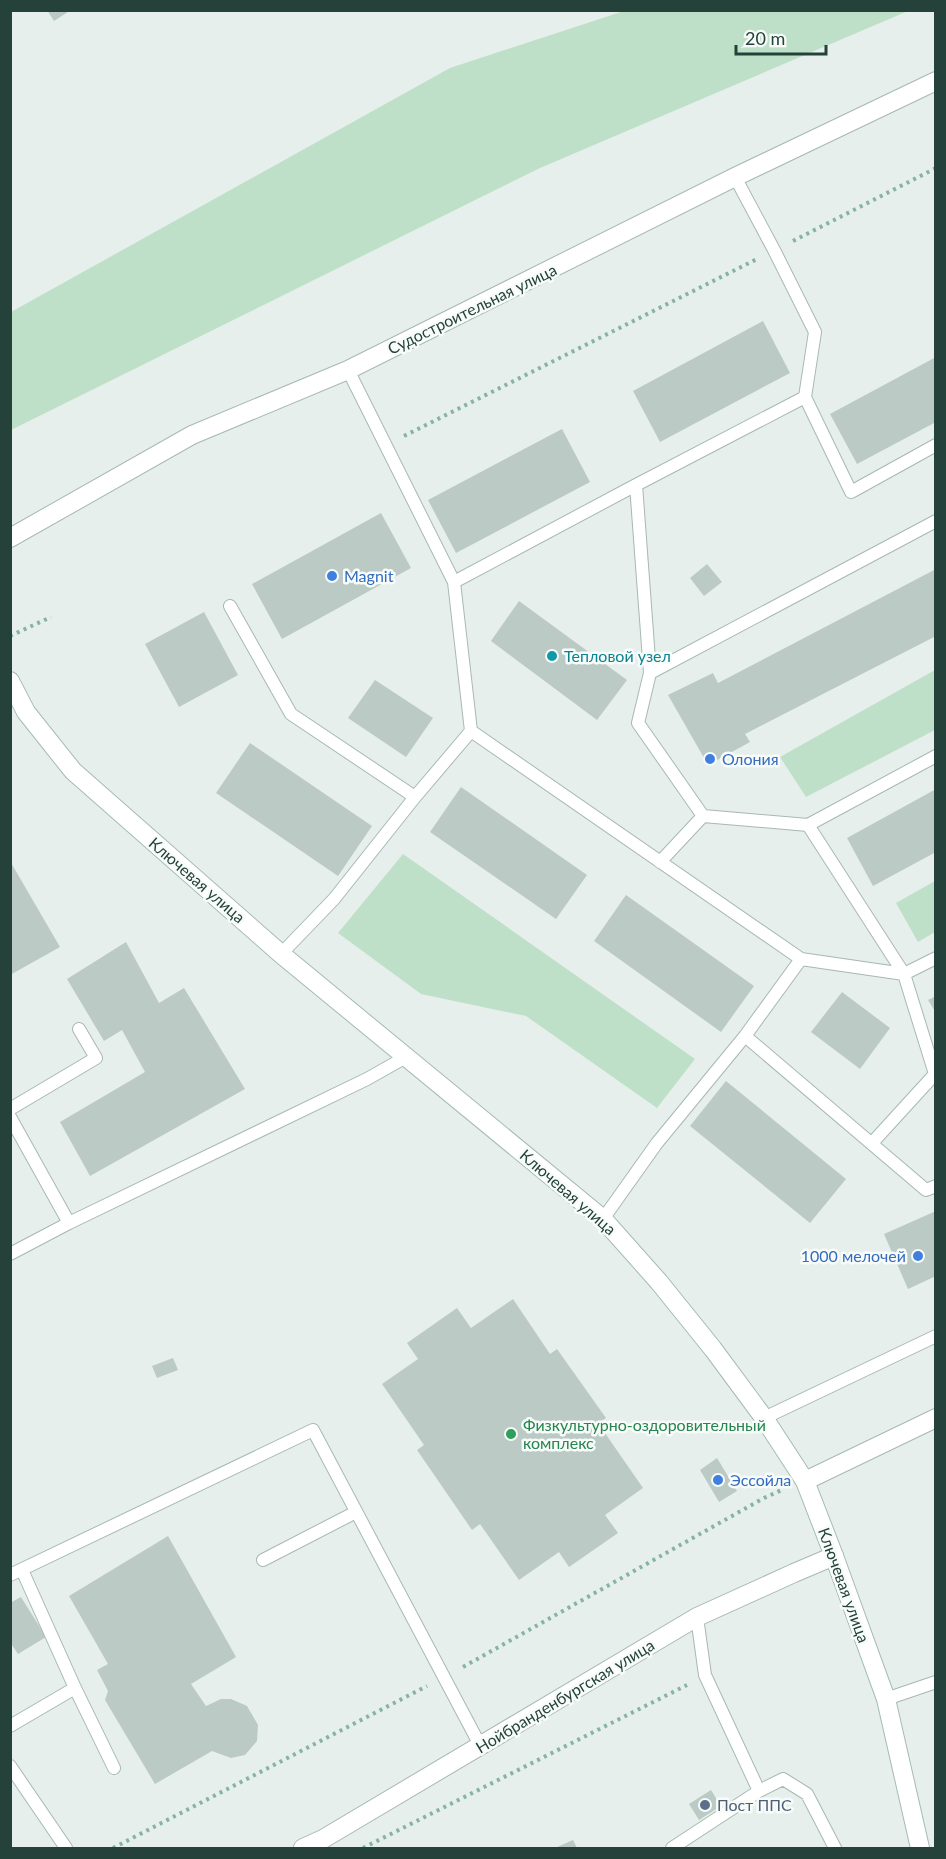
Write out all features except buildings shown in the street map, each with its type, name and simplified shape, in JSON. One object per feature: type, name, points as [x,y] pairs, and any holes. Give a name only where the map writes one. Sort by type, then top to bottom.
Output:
[{"type":"street","name":"Судостроительная улица","points":[[10,538],[192,435],[348,370],[735,177],[936,81]]},
{"type":"street","name":"Ключевая улица","points":[[10,681],[26,712],[73,771],[281,954],[603,1219],[686,1315],[764,1418],[804,1480],[886,1699],[920,1848]]},
{"type":"street","points":[[804,1480],[936,1418]]},
{"type":"street","name":"Нойбранденбургская улица","points":[[303,1848],[323,1839],[481,1747],[697,1617],[834,1556]]},
{"type":"lane","points":[[735,177],[815,332],[805,397],[851,492],[936,446]]},
{"type":"lane","points":[[281,954],[333,899],[471,731],[454,582],[348,370]]},
{"type":"lane","points":[[454,582],[805,397]]},
{"type":"lane","points":[[636,485],[650,673],[638,723],[703,816]]},
{"type":"lane","points":[[650,673],[936,522]]},
{"type":"lane","points":[[230,606],[291,714],[415,797]]},
{"type":"lane","points":[[471,731],[801,959],[904,974],[936,958]]},
{"type":"lane","points":[[703,816],[808,825],[936,756]]},
{"type":"lane","points":[[660,862],[703,816]]},
{"type":"lane","points":[[808,825],[904,974],[935,1074],[872,1143]]},
{"type":"lane","points":[[603,1219],[657,1143],[745,1035],[801,959]]},
{"type":"lane","points":[[10,1109],[96,1058],[79,1029]]},
{"type":"lane","points":[[745,1035],[926,1190],[936,1186]]},
{"type":"lane","points":[[10,1254],[406,1058]]},
{"type":"lane","points":[[10,1117],[69,1223]]},
{"type":"lane","points":[[764,1418],[936,1336]]},
{"type":"lane","points":[[10,1575],[313,1430],[481,1747]]},
{"type":"lane","points":[[262,1560],[356,1512]]},
{"type":"lane","points":[[22,1570],[114,1768]]},
{"type":"lane","points":[[697,1617],[705,1675],[759,1791]]},
{"type":"lane","points":[[886,1699],[936,1682]]},
{"type":"lane","points":[[10,1726],[75,1688]]},
{"type":"lane","points":[[10,1766],[66,1848]]},
{"type":"lane","points":[[672,1848],[759,1791],[783,1779],[807,1794],[835,1848]]},
{"type":"path","points":[[385,446],[936,168]]},
{"type":"path","points":[[10,636],[51,617]]},
{"type":"path","points":[[363,1848],[705,1675]]},
{"type":"green space","points":[[624,11],[908,11],[540,168],[11,430],[11,312],[450,68]]},
{"type":"green space","points":[[935,670],[935,730],[806,797],[780,757]]},
{"type":"green space","points":[[403,854],[695,1059],[657,1108],[526,1016],[421,994],[338,933]]},
{"type":"green space","points":[[935,881],[935,932],[918,942],[896,903]]},
{"type":"place","name":"Magnit","points":[[332,576]]},
{"type":"place","name":"Тепловой узел","points":[[552,656]]},
{"type":"place","name":"Олония","points":[[710,759]]},
{"type":"place","name":"1000 мелочей","points":[[918,1256]]},
{"type":"place","name":"Физкультурно-оздоровительный комплекс","points":[[511,1434]]},
{"type":"place","name":"Эссойла","points":[[718,1480]]},
{"type":"place","name":"Пост ППС","points":[[705,1805]]}]
